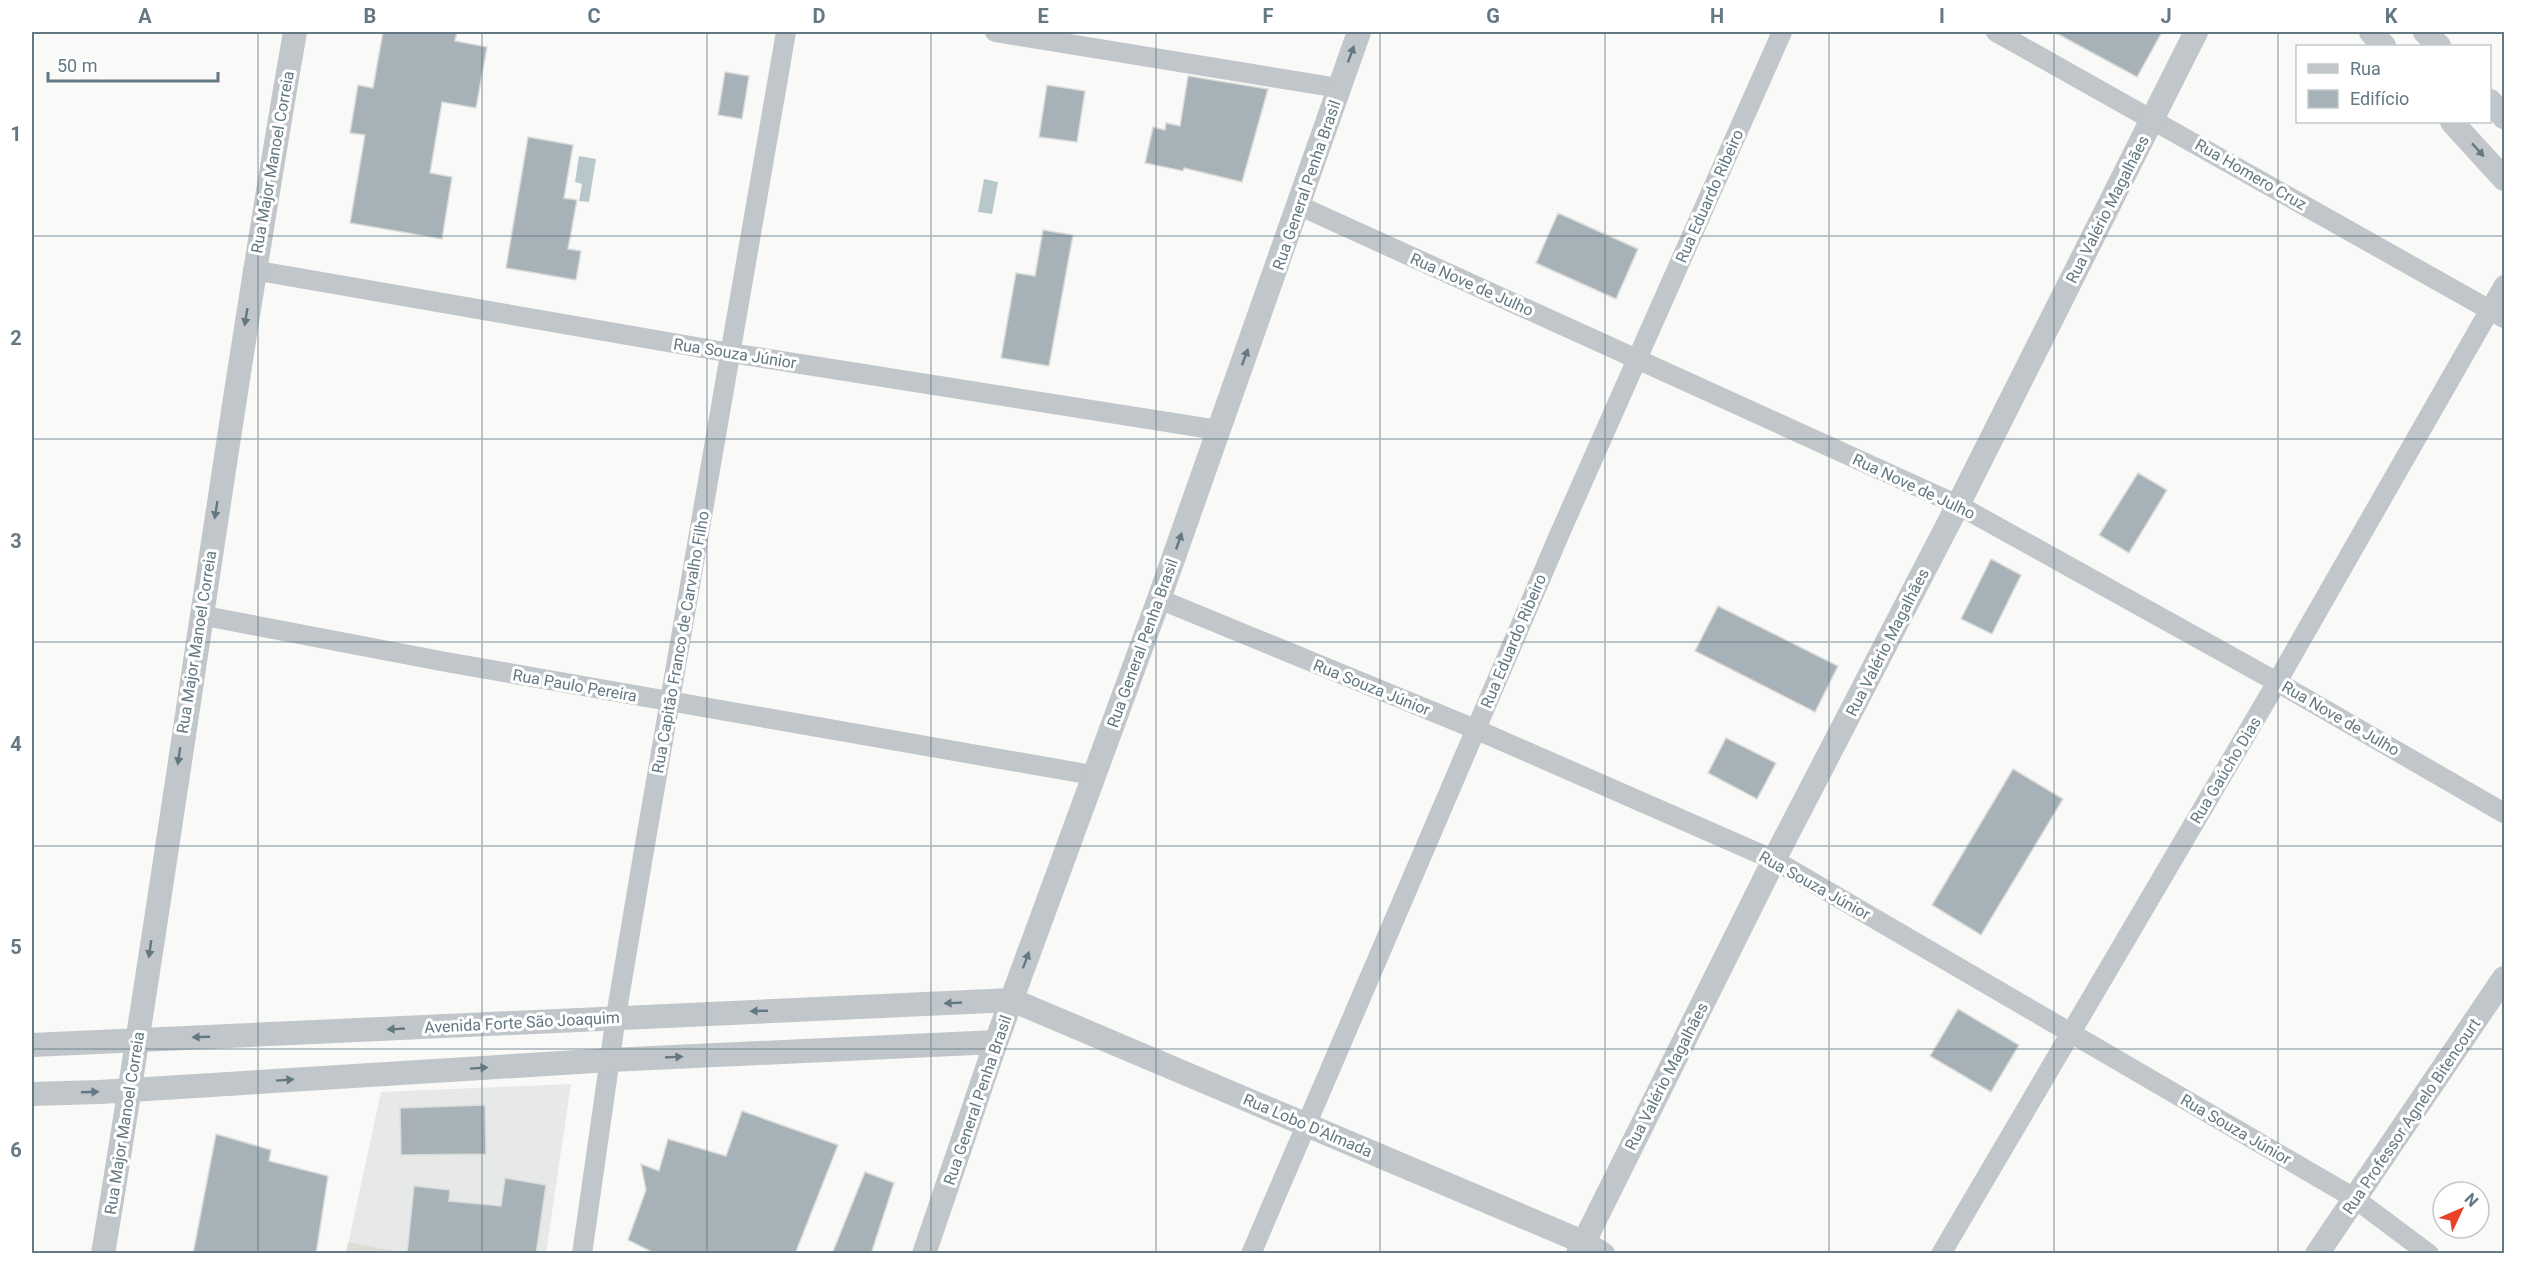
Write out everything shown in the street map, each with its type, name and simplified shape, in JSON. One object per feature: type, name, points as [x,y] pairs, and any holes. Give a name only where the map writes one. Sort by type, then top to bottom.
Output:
[{"type":"street","name":"Rua Major Manoel Correia","points":[[103,1254],[130,1090],[253,270],[295,32]]},
{"type":"street","name":"Rua Capitão Franco de Carvalho Filho","points":[[582,1254],[616,1016],[786,32]]},
{"type":"street","points":[[995,32],[1339,88]]},
{"type":"street","name":"Rua General Penha Brasil","points":[[924,1254],[996,1042],[1092,775],[1159,599],[1300,206],[1359,32]]},
{"type":"street","name":"Rua Eduardo Ribeiro","points":[[1251,1254],[1475,729],[1782,32]]},
{"type":"street","name":"Rua Homero Cruz","points":[[1996,32],[2497,314]]},
{"type":"street","name":"Rua Valério Magalhães","points":[[1588,1250],[1774,860],[1958,505],[2196,32]]},
{"type":"street","points":[[2371,32],[2383,45]]},
{"type":"street","points":[[2425,32],[2438,45]]},
{"type":"street","points":[[2491,102],[2505,117]]},
{"type":"street","points":[[2453,123],[2505,179]]},
{"type":"street","name":"Rua Nove de Julho","points":[[1300,206],[1958,505],[2277,682],[2505,813]]},
{"type":"street","name":"Rua Souza Júnior","points":[[253,270],[731,353],[1218,430]]},
{"type":"street","name":"Rua Gaúcho Dias","points":[[1941,1254],[2277,682],[2497,314],[2505,285]]},
{"type":"street","name":"Rua Souza Júnior","points":[[1159,599],[1475,729],[1774,860],[2354,1198],[2429,1254]]},
{"type":"street","name":"Rua Paulo Pereira","points":[[200,615],[670,702],[1092,775]]},
{"type":"street","name":"Rua Professor Agnelo Bitencourt","points":[[2317,1254],[2505,978]]},
{"type":"street","name":"Avenida Forte São Joaquim","points":[[32,1045],[376,1030],[616,1016],[1012,1000]]},
{"type":"street","name":"Rua Lobo D'Almada","points":[[1012,1000],[1306,1125],[1588,1250]]},
{"type":"street","points":[[32,1094],[610,1060],[996,1042]]},
{"type":"shaded area","points":[[579,156],[596,159],[589,202],[579,201],[582,184],[575,182]]},
{"type":"shaded area","points":[[984,179],[998,182],[992,214],[978,212]]},
{"type":"shaded area","points":[[571,1084],[546,1253],[346,1254],[381,1092]]},
{"type":"shaded area","points":[[348,1242],[405,1253],[346,1253]]},
{"type":"building","points":[[383,32],[457,32],[455,41],[487,47],[476,108],[442,102],[430,173],[452,177],[442,239],[350,223],[365,135],[350,133],[358,85],[373,88]]},
{"type":"building","points":[[2054,32],[2162,32],[2137,77]]},
{"type":"building","points":[[725,72],[749,76],[742,119],[718,115]]},
{"type":"building","points":[[1188,76],[1268,89],[1242,182],[1184,168],[1183,171],[1145,163],[1153,127],[1165,130],[1166,123],[1180,126]]},
{"type":"building","points":[[1047,85],[1085,91],[1077,142],[1039,137]]},
{"type":"building","points":[[528,137],[573,145],[564,198],[577,200],[568,249],[581,251],[576,280],[506,268]]},
{"type":"building","points":[[1558,213],[1638,249],[1616,299],[1536,263]]},
{"type":"building","points":[[1043,230],[1073,235],[1049,366],[1001,358],[1016,273],[1035,276]]},
{"type":"building","points":[[2138,473],[2167,490],[2129,553],[2099,535]]},
{"type":"building","points":[[1991,559],[2021,575],[1992,634],[1961,619]]},
{"type":"building","points":[[1718,606],[1838,666],[1815,712],[1695,651]]},
{"type":"building","points":[[1726,738],[1776,763],[1757,799],[1708,773]]},
{"type":"building","points":[[2013,769],[2063,799],[1981,935],[1932,905]]},
{"type":"building","points":[[1958,1009],[2019,1045],[1991,1092],[1930,1056]]},
{"type":"building","points":[[485,1105],[486,1154],[401,1155],[400,1108]]},
{"type":"building","points":[[742,1111],[838,1145],[795,1254],[656,1254],[628,1240],[646,1190],[641,1164],[659,1171],[668,1139],[726,1156]]},
{"type":"building","points":[[216,1134],[271,1150],[269,1161],[328,1176],[316,1254],[193,1254]]},
{"type":"building","points":[[865,1172],[894,1183],[871,1254],[832,1254]]},
{"type":"building","points":[[505,1178],[546,1185],[536,1254],[407,1254],[414,1186],[450,1190],[449,1201],[501,1206]]}]
